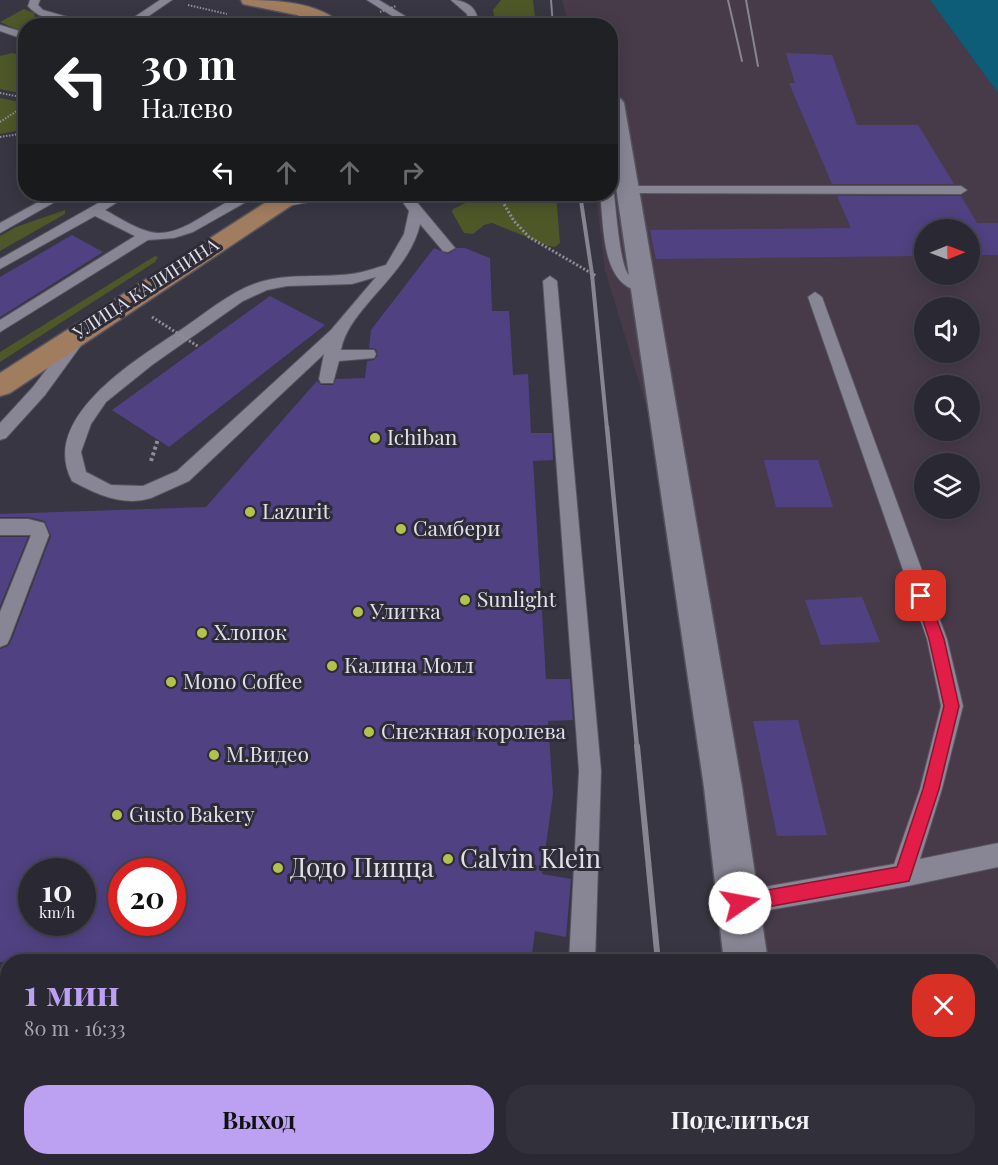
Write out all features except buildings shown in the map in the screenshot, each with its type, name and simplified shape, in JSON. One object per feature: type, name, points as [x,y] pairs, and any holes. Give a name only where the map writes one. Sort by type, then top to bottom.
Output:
[{"type":"main road","points":[[249,0],[305,5],[323,18]]},
{"type":"main road","name":"УЛИЦА КАЛИНИНА","points":[[0,386],[86,327],[282,201]]},
{"type":"street","points":[[618,192],[646,296],[740,903],[745,954]]},
{"type":"lane","points":[[35,0],[33,6],[39,12],[63,18]]},
{"type":"lane","points":[[138,18],[166,0]]},
{"type":"lane","points":[[372,0],[409,18]]},
{"type":"lane","points":[[462,2],[474,18]]},
{"type":"lane","points":[[0,29],[18,35]]},
{"type":"lane","points":[[618,192],[961,190]]},
{"type":"lane","points":[[0,229],[50,201]]},
{"type":"lane","points":[[0,265],[111,201]]},
{"type":"lane","points":[[95,210],[145,236],[165,236],[186,230],[240,201]]},
{"type":"lane","points":[[409,201],[448,248]]},
{"type":"lane","points":[[391,268],[352,279],[287,281],[263,286],[238,298],[146,362],[100,398],[83,422],[72,452],[78,476],[108,492],[145,493],[183,476],[336,334],[391,268],[411,234],[416,211]]},
{"type":"lane","points":[[0,327],[145,236]]},
{"type":"lane","points":[[550,281],[590,771],[582,954]]},
{"type":"lane","points":[[815,297],[937,639],[952,706],[931,789],[903,874]]},
{"type":"lane","points":[[0,434],[39,391],[86,327]]},
{"type":"lane","points":[[327,379],[336,334]]},
{"type":"lane","points":[[332,356],[368,354]]},
{"type":"lane","points":[[0,527],[28,526],[37,528],[40,535],[0,638]]},
{"type":"lane","points":[[740,903],[998,855]]},
{"type":"path","points":[[166,0],[233,16]]},
{"type":"path","points":[[380,12],[396,6]]},
{"type":"path","points":[[0,93],[18,96]]},
{"type":"path","points":[[0,122],[18,110]]},
{"type":"path","points":[[0,137],[18,134]]},
{"type":"path","points":[[502,201],[514,221],[529,237],[646,296]]},
{"type":"path","points":[[152,317],[199,347]]},
{"type":"shaded area","points":[[562,0],[930,0],[998,93],[998,954],[767,954],[719,645],[605,270],[597,201],[618,201],[618,18],[567,18]]},
{"type":"green space","points":[[501,0],[533,0],[535,18],[495,18],[493,10]]},
{"type":"green space","points":[[24,9],[34,13],[35,18],[18,18],[18,30],[0,22]]},
{"type":"green space","points":[[12,53],[18,54],[18,93],[0,89],[0,56]]},
{"type":"green space","points":[[0,98],[18,102],[18,130],[0,134]]},
{"type":"green space","points":[[470,201],[557,201],[560,243],[555,247],[549,246],[492,223],[484,225],[473,234],[464,233],[452,212],[453,209]]},
{"type":"green space","points":[[65,210],[65,214],[0,251],[0,236],[16,227]]},
{"type":"green space","points":[[155,256],[158,257],[155,262],[0,362],[0,352]]},
{"type":"water","points":[[930,0],[998,0],[998,93]]},
{"type":"railway","points":[[551,0],[552,18]]},
{"type":"railway","points":[[728,0],[742,61]]},
{"type":"railway","points":[[746,0],[758,66]]},
{"type":"railway","points":[[581,201],[592,274],[607,429]]},
{"type":"railway","points":[[607,427],[637,747]]},
{"type":"railway","points":[[637,746],[657,954]]},
{"type":"place","name":"Ichiban","points":[[375,438]]},
{"type":"place","name":"Lazurit","points":[[250,512]]},
{"type":"place","name":"Самбери","points":[[401,529]]},
{"type":"place","name":"Sunlight","points":[[465,600]]},
{"type":"place","name":"Улитка","points":[[358,612]]},
{"type":"place","name":"Хлопок","points":[[202,633]]},
{"type":"place","name":"Калина Молл","points":[[332,666]]},
{"type":"place","name":"Mono Coffee","points":[[171,682]]},
{"type":"place","name":"Снежная королева","points":[[369,732]]},
{"type":"place","name":"М.Видео","points":[[214,755]]},
{"type":"place","name":"Gusto Bakery","points":[[117,815]]},
{"type":"place","name":"Calvin Klein","points":[[448,859]]},
{"type":"place","name":"Додо Пицца","points":[[278,868]]},
{"type":"route","points":[[740,903],[903,874],[931,789],[952,706],[937,639],[921,596]]}]
